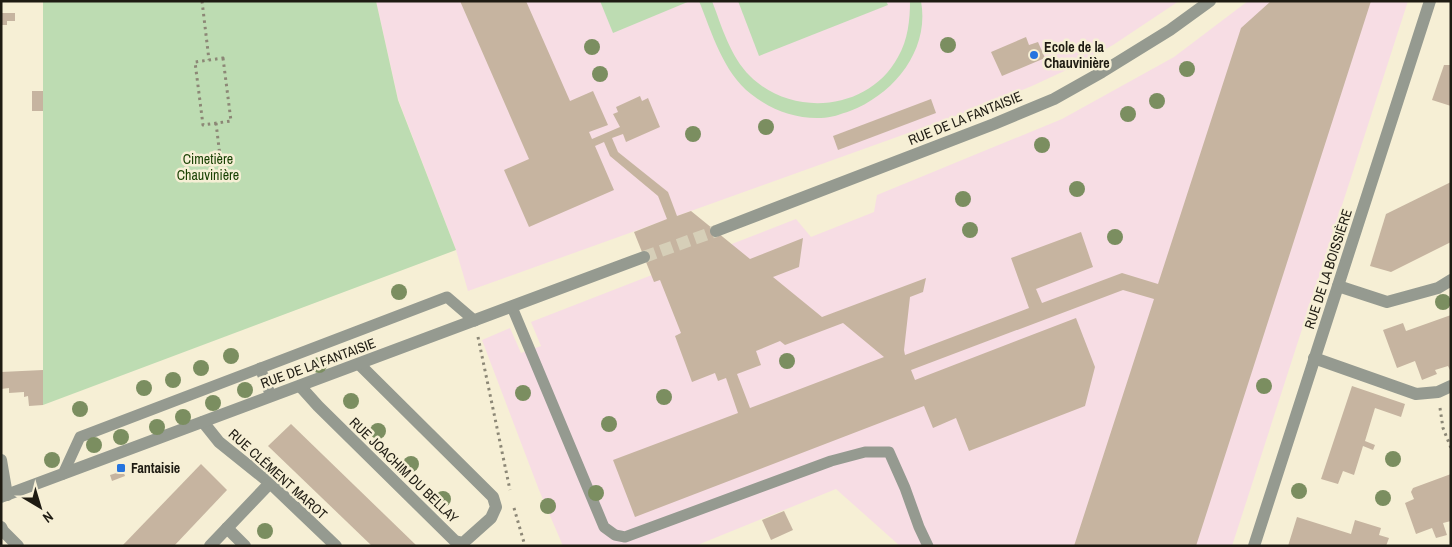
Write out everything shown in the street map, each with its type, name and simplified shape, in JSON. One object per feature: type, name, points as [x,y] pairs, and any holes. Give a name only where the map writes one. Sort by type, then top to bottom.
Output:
[{"type":"street","name":"RUE DE LA FANTAISIE","points":[[716,231],[994,124],[1054,98],[1111,67],[1170,30],[1210,1]]},
{"type":"street","name":"RUE DE LA BOISSIÈRE","points":[[1254,546],[1430,1]]},
{"type":"street","name":"RUE DE LA FANTAISIE","points":[[4,496],[644,257]]},
{"type":"street","points":[[1338,286],[1387,302],[1438,288],[1451,280]]},
{"type":"street","points":[[1314,358],[1416,394],[1438,392],[1451,386]]},
{"type":"street","name":"RUE JOACHIM DU BELLAY","points":[[300,386],[455,541],[463,543],[491,518],[496,507],[493,497],[359,364]]},
{"type":"street","name":"RUE CLÉMENT MAROT","points":[[203,422],[219,442],[270,483],[336,546]]},
{"type":"street","points":[[1,460],[4,496]]},
{"type":"street","points":[[210,546],[270,483]]},
{"type":"street","points":[[1,527],[18,546]]},
{"type":"street","points":[[227,528],[245,546]]},
{"type":"lane","points":[[63,474],[80,437],[446,297],[475,321]]},
{"type":"lane","points":[[512,307],[604,526],[615,535],[626,537],[831,461],[865,452],[889,452],[928,546]]},
{"type":"lane","points":[[260,368],[271,396]]},
{"type":"path","points":[[202,1],[210,60]]},
{"type":"path","points":[[223,58],[232,121],[216,123],[203,125],[195,62],[223,58]]},
{"type":"path","points":[[216,123],[222,181]]},
{"type":"path","points":[[475,321],[511,491]]},
{"type":"path","points":[[1438,392],[1443,428],[1451,448]]},
{"type":"path","points":[[513,501],[526,546]]},
{"type":"shaded area","points":[[376,1],[1179,1],[1113,45],[1075,66],[986,105],[468,291],[456,250],[398,99]]},
{"type":"shaded area","points":[[1248,1],[1408,1],[1232,546],[900,546],[836,489],[695,546],[563,546],[539,490],[482,340],[510,328],[521,353],[541,346],[531,322],[796,219],[811,237],[874,212],[877,195],[1062,119],[1174,57]]},
{"type":"green space","name":"Cimetière Chauvinière","points":[[43,1],[376,1],[398,100],[456,250],[43,405]]},
{"type":"green space","points":[[600,1],[690,1],[613,33]]},
{"type":"green space","points":[[699,1],[712,1],[732,50],[750,76],[767,89],[787,98],[808,103],[829,103],[850,98],[869,89],[885,75],[898,57],[904,44],[908,30],[910,1],[921,1],[922,19],[920,36],[914,53],[905,68],[881,94],[850,111],[836,116],[821,118],[802,117],[767,105],[741,85],[719,51]]},
{"type":"green space","points":[[738,1],[886,1],[888,5],[759,56]]},
{"type":"building","points":[[460,1],[526,1],[570,101],[593,91],[608,125],[589,132],[592,139],[620,127],[613,114],[618,112],[616,107],[640,96],[642,101],[648,98],[660,127],[626,142],[623,134],[612,138],[618,152],[668,192],[677,216],[691,211],[750,259],[803,238],[799,267],[773,277],[822,317],[926,278],[923,292],[910,297],[905,355],[1029,308],[1011,258],[1081,232],[1093,267],[1036,289],[1042,303],[1122,273],[1158,284],[1241,28],[1271,1],[1371,1],[1196,546],[1074,546],[1154,299],[1123,290],[911,370],[915,380],[1076,318],[1095,367],[1085,406],[969,451],[956,418],[933,428],[924,406],[635,517],[613,460],[738,413],[726,378],[718,381],[715,373],[692,382],[675,336],[681,333],[660,280],[654,282],[634,232],[667,219],[658,196],[610,156],[604,142],[595,146],[614,190],[529,227],[504,170],[529,159]],"holes":[[[843,323],[884,357],[750,408],[737,374],[761,365],[756,351],[780,341],[785,345]]]},
{"type":"building","points":[[1,13],[15,13],[15,21],[7,21],[7,25],[1,25]]},
{"type":"building","points":[[1026,37],[1029,45],[1038,42],[1045,58],[1002,76],[991,52]]},
{"type":"building","points":[[1444,65],[1451,65],[1451,106],[1432,100]]},
{"type":"building","points":[[32,91],[43,91],[43,111],[32,111]]},
{"type":"building","points":[[931,99],[936,113],[838,150],[833,136]]},
{"type":"building","points":[[1451,182],[1451,242],[1391,272],[1370,266],[1386,214]]},
{"type":"building","points":[[1451,315],[1451,372],[1448,366],[1435,370],[1437,374],[1422,380],[1415,361],[1397,368],[1383,330],[1403,323],[1406,331]]},
{"type":"building","points":[[43,370],[43,405],[29,406],[28,396],[24,397],[24,392],[9,393],[9,388],[1,389],[1,372]]},
{"type":"building","points":[[1352,386],[1405,404],[1401,417],[1375,408],[1365,441],[1375,445],[1373,450],[1363,446],[1354,475],[1343,471],[1338,484],[1321,479]]},
{"type":"building","points":[[291,424],[417,546],[372,546],[268,446]]},
{"type":"building","points":[[201,464],[227,490],[174,546],[122,546]]},
{"type":"building","points":[[123,471],[125,476],[112,481],[110,475]]},
{"type":"building","points":[[1451,474],[1451,521],[1443,523],[1447,535],[1436,538],[1432,528],[1416,534],[1405,503],[1414,499],[1411,492],[1413,488]]},
{"type":"building","points":[[784,511],[793,530],[771,540],[762,520]]},
{"type":"building","points":[[1297,517],[1351,534],[1355,520],[1381,528],[1379,535],[1389,538],[1386,546],[1288,546]]},
{"type":"tunnel","points":[[644,257],[716,231]]},
{"type":"place","name":"Ecole de la Chauvinière","points":[[1034,55]]},
{"type":"place","name":"Fantaisie","points":[[121,468]]}]
